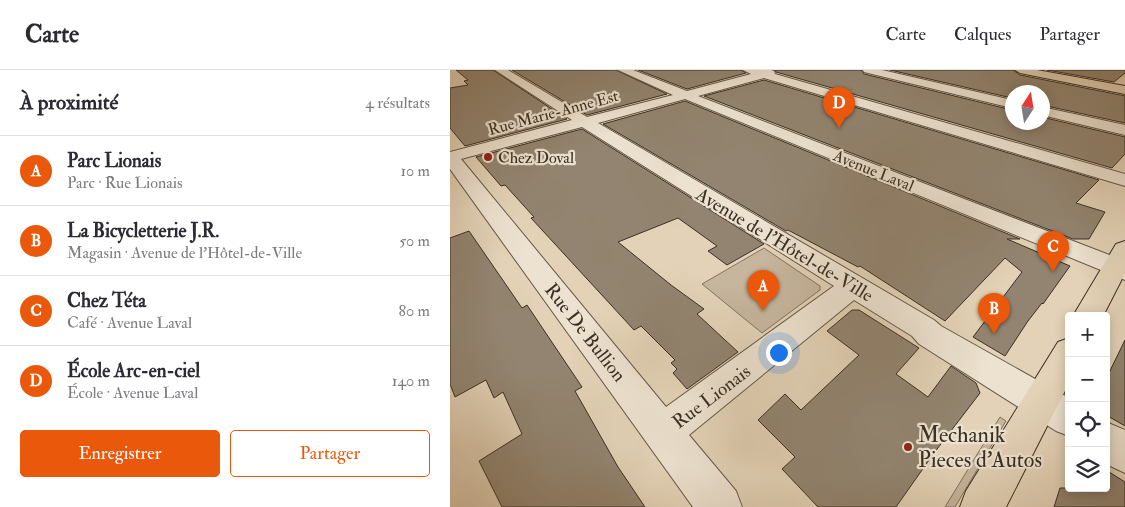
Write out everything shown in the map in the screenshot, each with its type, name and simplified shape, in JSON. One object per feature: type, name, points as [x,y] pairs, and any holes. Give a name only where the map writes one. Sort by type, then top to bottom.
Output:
[{"type":"main road","points":[[1020,70],[1125,90]]},
{"type":"main road","points":[[1090,312],[1121,262]]},
{"type":"main road","points":[[982,507],[1055,410],[1068,357]]},
{"type":"street","name":"Avenue de l'Hôtel-de-Ville","points":[[500,70],[1055,410]]},
{"type":"street","name":"Avenue Laval","points":[[623,70],[1121,262]]},
{"type":"street","points":[[748,70],[1125,180]]},
{"type":"street","name":"Rue Marie-Anne Est","points":[[450,157],[782,70]]},
{"type":"street","points":[[868,70],[1005,102]]},
{"type":"street","points":[[1050,113],[1125,130]]},
{"type":"street","name":"Rue De Bullion","points":[[450,157],[720,507]]},
{"type":"street","name":"Rue Lionais","points":[[664,432],[853,286]]},
{"type":"street","points":[[1110,444],[1125,453]]},
{"type":"shaded area","points":[[764,248],[820,286],[820,290],[762,333],[702,284]]},
{"type":"shaded area","points":[[1000,417],[1006,421],[955,507],[945,507]]},
{"type":"building","points":[[456,70],[493,70],[567,119],[465,146],[450,128],[450,88],[468,85],[464,81],[468,80]]},
{"type":"building","points":[[512,70],[616,70],[667,94],[587,115]]},
{"type":"building","points":[[638,70],[741,70],[746,73],[687,89]]},
{"type":"building","points":[[775,70],[861,70],[864,74],[1005,108],[1005,130],[1050,130],[1050,119],[1125,137],[1125,154],[1112,168],[776,72]]},
{"type":"building","points":[[890,70],[1013,70],[1020,75],[1125,96],[1125,123],[1050,107],[1050,85],[1005,85],[1005,96]]},
{"type":"building","points":[[1047,70],[1125,70],[1125,73],[1114,82]]},
{"type":"building","points":[[764,80],[1099,180],[1076,203],[1105,212],[1089,239],[1073,239],[704,96]]},
{"type":"building","points":[[685,101],[1020,239],[1007,239],[1070,266],[1043,304],[1028,321],[1005,356],[973,337],[1022,272],[1005,258],[945,321],[860,266],[858,267],[788,230],[786,231],[603,124]]},
{"type":"building","points":[[582,129],[764,244],[727,265],[708,251],[717,246],[678,218],[618,242],[704,309],[697,314],[738,352],[687,389],[673,373],[677,369],[671,363],[675,360],[641,326],[634,330],[531,218],[534,217],[505,185],[501,186],[476,157]]},
{"type":"building","points":[[469,231],[522,308],[527,305],[582,387],[575,391],[618,467],[645,507],[502,507],[479,461],[522,434],[503,392],[494,398],[486,380],[455,397],[450,384],[450,238]]},
{"type":"building","points":[[852,310],[859,310],[919,348],[896,374],[928,397],[951,366],[976,383],[980,393],[896,507],[818,507],[782,469],[795,457],[758,420],[785,394],[801,410],[859,355],[827,331]]},
{"type":"building","points":[[1125,340],[1125,426],[1110,417],[1110,371]]},
{"type":"building","points":[[1110,473],[1125,482],[1125,507],[1054,507],[1060,488],[1065,488],[1065,492],[1110,492]]},
{"type":"place","name":"École Arc-en-ciel","points":[[839,128]]},
{"type":"place","name":"Chez Doval","points":[[488,157]]},
{"type":"place","name":"Chez Téta","points":[[1053,272]]},
{"type":"place","name":"Parc Lionais","points":[[763,311]]},
{"type":"place","name":"La Bicycletterie J.R.","points":[[994,334]]},
{"type":"place","name":"Mechanik Pieces d'Autos","points":[[908,447]]}]
